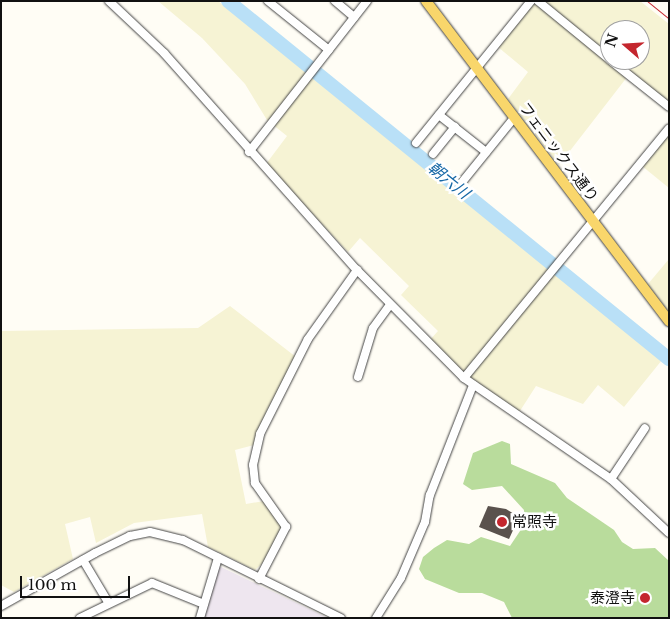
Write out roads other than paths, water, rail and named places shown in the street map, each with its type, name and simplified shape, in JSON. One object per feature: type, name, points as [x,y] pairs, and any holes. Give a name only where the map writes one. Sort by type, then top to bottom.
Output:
[{"type":"main road","name":"フェニックス通り","points":[[426,1],[669,321]]},
{"type":"street","points":[[109,1],[164,53],[249,152],[357,270],[464,378],[611,479],[669,533]]},
{"type":"street","points":[[268,1],[329,50]]},
{"type":"street","points":[[335,1],[354,17]]},
{"type":"street","points":[[249,152],[367,1]]},
{"type":"street","points":[[416,143],[531,1]]},
{"type":"street","points":[[538,1],[600,52]]},
{"type":"street","points":[[622,70],[669,108]]},
{"type":"street","points":[[439,114],[486,152]]},
{"type":"street","points":[[463,182],[514,118]]},
{"type":"street","points":[[433,154],[455,127]]},
{"type":"street","points":[[464,378],[669,128]]},
{"type":"street","points":[[259,579],[286,527],[255,483],[253,466],[260,434],[308,339],[357,270]]},
{"type":"street","points":[[358,377],[373,328],[390,305]]},
{"type":"street","points":[[376,618],[401,578],[426,522],[430,495],[473,385]]},
{"type":"street","points":[[611,479],[645,428]]},
{"type":"street","points":[[1,606],[130,536],[150,532],[183,540],[341,618]]},
{"type":"street","points":[[200,618],[218,558]]},
{"type":"street","points":[[83,560],[108,602]]},
{"type":"street","points":[[80,618],[108,602],[152,583],[204,604]]},
{"type":"waterway","name":"朝六川","points":[[228,1],[669,359]]},
{"type":"tram line","points":[[647,1],[669,19]]},
{"type":"place","name":"常照寺","points":[[502,522]]},
{"type":"place","name":"泰澄寺","points":[[645,598]]}]
